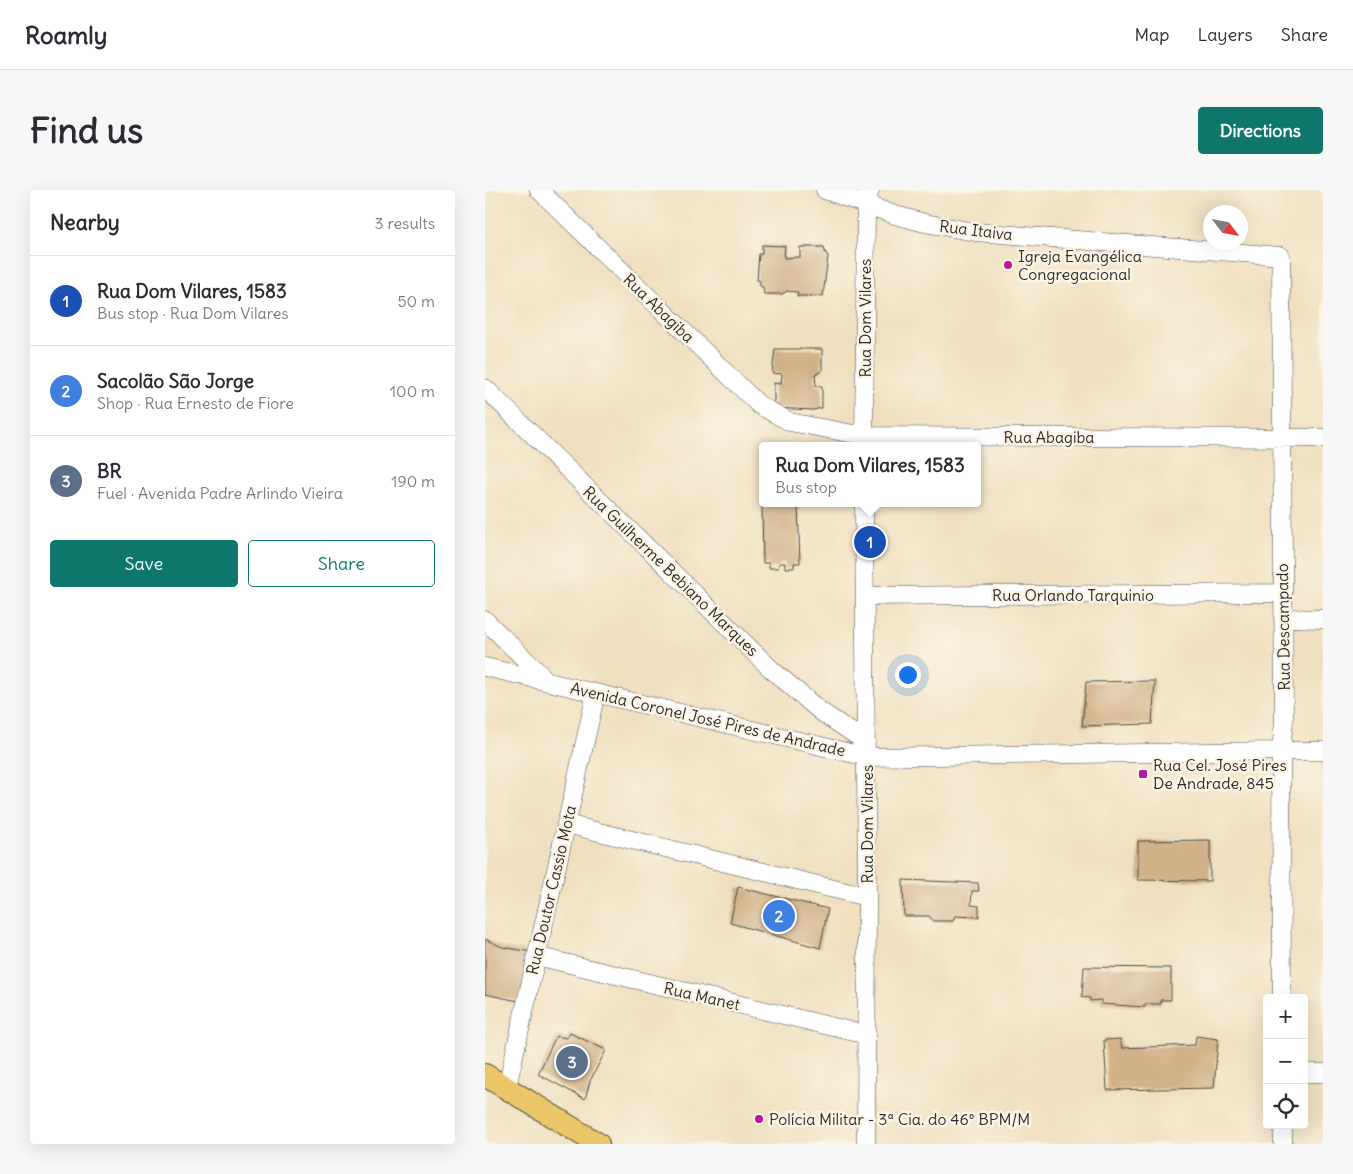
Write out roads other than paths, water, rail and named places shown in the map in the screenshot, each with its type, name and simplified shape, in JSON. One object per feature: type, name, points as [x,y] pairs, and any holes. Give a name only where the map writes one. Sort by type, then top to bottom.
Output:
[{"type":"main road","points":[[485,1075],[598,1144]]},
{"type":"street","name":"Rua Abagiba","points":[[539,190],[759,405],[790,422],[864,441],[1323,438]]},
{"type":"street","name":"Rua Itaiva","points":[[825,190],[868,197],[895,215],[925,223],[975,232],[1281,256]]},
{"type":"street","name":"Rua Dom Vilares","points":[[864,441],[868,197]]},
{"type":"street","name":"Rua Descampado","points":[[1281,256],[1284,721],[1281,750],[1282,994]]},
{"type":"street","name":"Rua Guilherme Bebiano Marques","points":[[485,388],[771,669],[866,749]]},
{"type":"street","name":"Rua Dom Vilares","points":[[864,507],[867,897],[866,1144]]},
{"type":"street","name":"Rua Orlando Tarquinio","points":[[865,596],[1282,593]]},
{"type":"street","points":[[1283,618],[1323,618]]},
{"type":"street","points":[[485,620],[549,682]]},
{"type":"street","name":"Avenida Coronel José Pires de Andrade","points":[[485,667],[596,693],[866,749],[1323,751]]},
{"type":"street","name":"Rua Doutor Cassio Mota","points":[[507,1087],[596,693]]},
{"type":"street","points":[[566,824],[867,897]]},
{"type":"street","name":"Rua Manet","points":[[536,956],[867,1035]]},
{"type":"street","points":[[1308,1073],[1323,1072]]},
{"type":"street","points":[[1283,1129],[1283,1144]]},
{"type":"place","name":"Igreja Evangélica Congregacional","points":[[1008,265]]},
{"type":"place","name":"Rua Dom Vilares, 1583","points":[[870,542]]},
{"type":"place","name":"Rua Cel. José Pires De Andrade, 845","points":[[1143,774]]},
{"type":"place","name":"Sacolão São Jorge","points":[[779,916]]},
{"type":"place","name":"BR","points":[[572,1062]]},
{"type":"place","name":"Polícia Militar - 3ª Cia. do 46º BPM/M","points":[[759,1119]]}]
